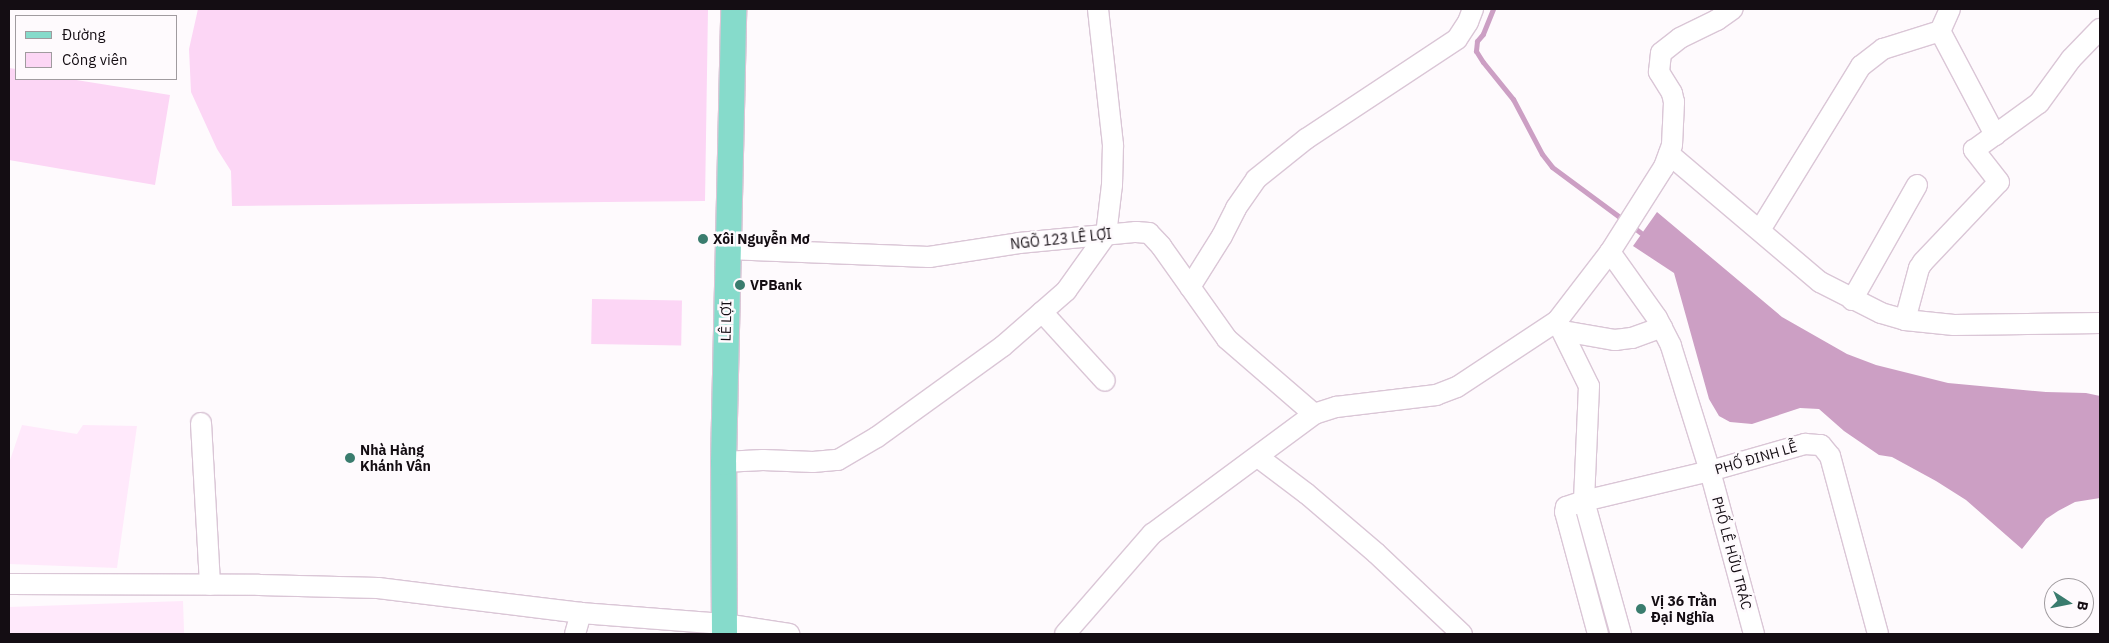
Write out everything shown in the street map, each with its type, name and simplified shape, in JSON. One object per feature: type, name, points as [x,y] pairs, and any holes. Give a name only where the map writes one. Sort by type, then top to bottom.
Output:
[{"type":"main road","name":"LÊ LỢI","points":[[724,629],[723,462],[733,9]]},
{"type":"street","points":[[723,462],[763,460],[813,462],[838,460],[915,410],[1002,346],[1066,291],[1106,234],[1113,146],[1098,9]]},
{"type":"street","points":[[1190,286],[1222,236],[1236,208],[1256,179],[1306,139],[1456,39],[1468,22],[1473,9]]},
{"type":"street","points":[[1065,634],[1152,534],[1258,458],[1314,414],[1336,407],[1436,395],[1457,387],[1560,326],[1660,175],[1669,154],[1672,145],[1674,102],[1672,93],[1659,72],[1661,53],[1680,38],[1717,20],[1733,9]]},
{"type":"street","points":[[1760,230],[1861,66],[1883,49],[1940,31],[1950,9]]},
{"type":"street","points":[[1905,320],[1919,268],[1923,262],[1999,182],[1974,150],[2039,103],[2071,59],[2100,28]]},
{"type":"street","points":[[1940,31],[1994,135]]},
{"type":"street","points":[[1669,154],[1820,282],[1852,300],[1881,313],[1905,320],[1954,325],[2100,322]]},
{"type":"street","points":[[1852,300],[1917,185]]},
{"type":"street","name":"NGÕ 123 LÊ LỢI","points":[[727,249],[929,257],[1019,243],[1106,234],[1149,233],[1161,246],[1227,338],[1314,414]]},
{"type":"street","name":"PHỐ LÊ HỮU TRÁC","points":[[1615,244],[1671,346],[1710,471],[1754,634]]},
{"type":"street","points":[[1042,312],[1105,381]]},
{"type":"street","points":[[1560,326],[1615,340],[1632,338],[1662,327]]},
{"type":"street","points":[[1560,326],[1589,386],[1584,501],[1621,634]]},
{"type":"street","points":[[201,424],[210,585]]},
{"type":"street","name":"PHỐ ĐINH LỄ","points":[[1598,634],[1565,512],[1569,505],[1710,471],[1806,444],[1821,444],[1830,456],[1878,634]]},
{"type":"street","points":[[1258,458],[1308,494],[1376,553],[1462,634]]},
{"type":"street","points":[[9,584],[378,588],[581,613],[724,629],[789,634]]},
{"type":"street","points":[[575,634],[581,613]]},
{"type":"shaded area","points":[[1657,212],[1782,317],[1847,354],[1876,365],[1948,383],[2046,392],[2086,393],[2100,396],[2100,498],[2075,502],[2058,511],[2046,519],[2022,549],[1966,500],[1892,457],[1879,455],[1844,431],[1819,409],[1800,408],[1752,424],[1730,422],[1719,416],[1709,399],[1674,273],[1633,246]]},
{"type":"shaded area","points":[[22,425],[77,434],[83,425],[137,426],[117,568],[9,564],[9,463]]},
{"type":"shaded area","points":[[183,601],[184,634],[10,634],[9,607]]},
{"type":"green space","points":[[198,9],[708,9],[705,201],[232,206],[231,171],[217,149],[191,92],[189,49]]},
{"type":"green space","points":[[9,68],[15,69],[15,80],[76,80],[170,95],[155,185],[9,160]]},
{"type":"green space","points":[[592,299],[682,301],[681,346],[591,344]]},
{"type":"waterway","points":[[1493,9],[1483,34],[1477,41],[1476,51],[1513,99],[1542,154],[1552,167],[1625,221]]},
{"type":"waterway","points":[[1632,226],[1641,233]]},
{"type":"place","name":"Xôi Nguyễn Mơ","points":[[703,239]]},
{"type":"place","name":"VPBank","points":[[740,285]]},
{"type":"place","name":"Nhà Hàng Khánh Vân","points":[[350,458]]},
{"type":"place","name":"Vị 36 Trần Đại Nghĩa","points":[[1641,609]]}]
